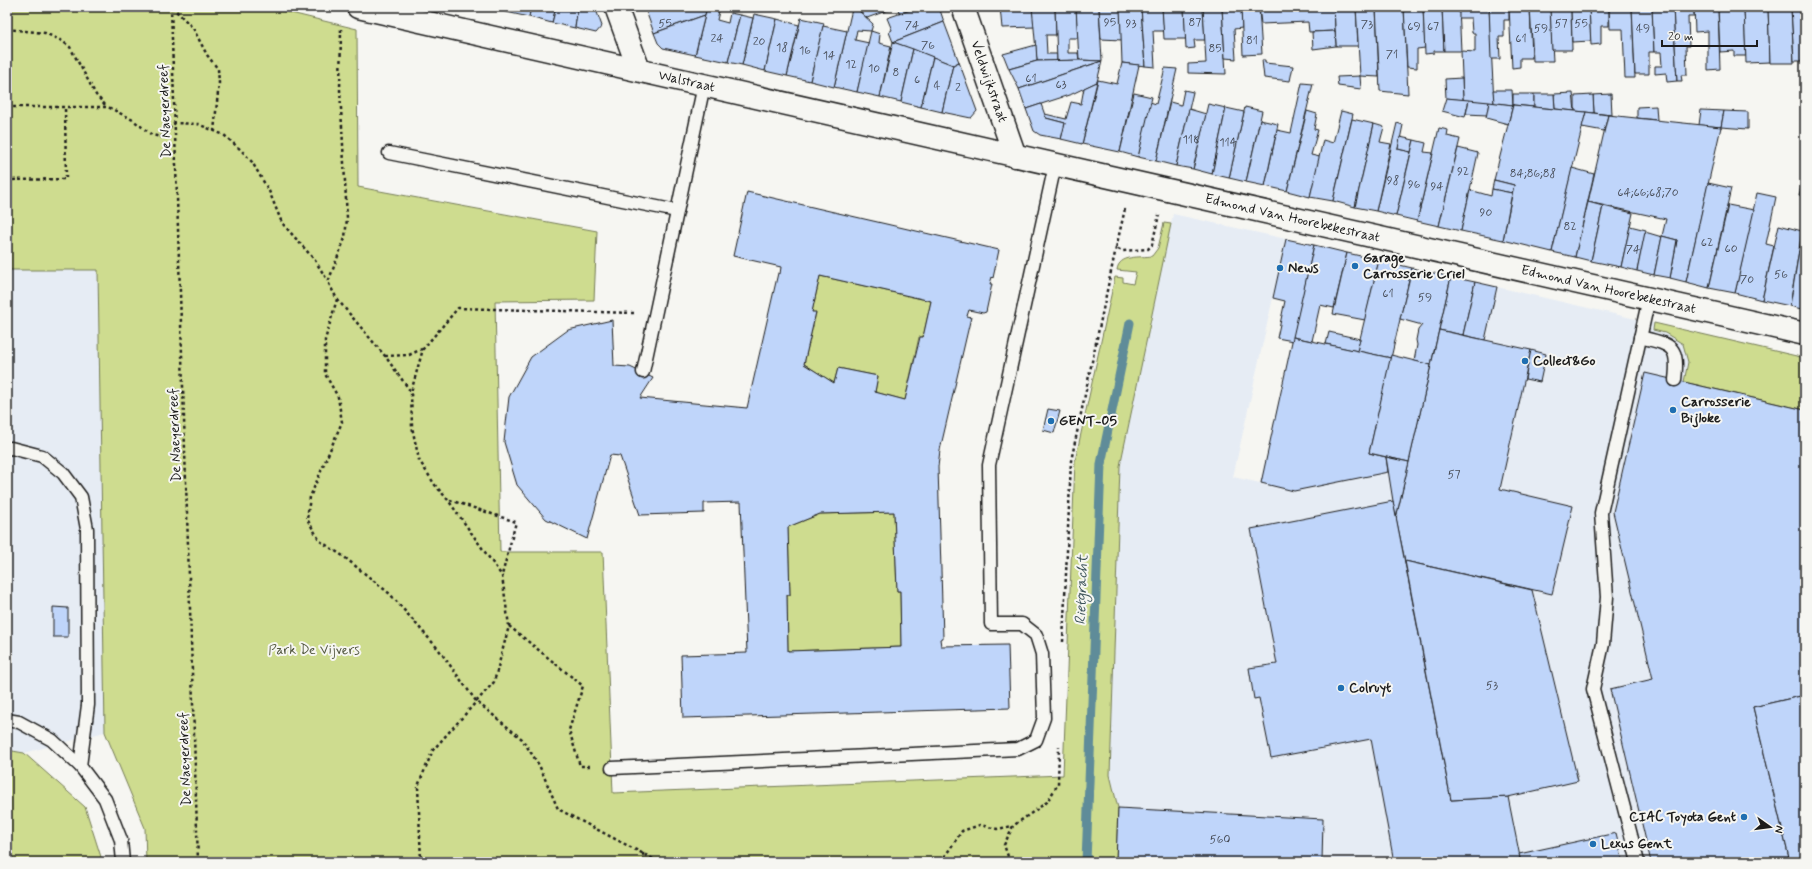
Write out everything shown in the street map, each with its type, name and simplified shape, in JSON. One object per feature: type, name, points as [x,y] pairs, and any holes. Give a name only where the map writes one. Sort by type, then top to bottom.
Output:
[{"type":"street","name":"Walstraat","points":[[358,7],[1014,156]]},
{"type":"street","points":[[616,7],[639,70]]},
{"type":"street","name":"Veldwijkstraat","points":[[963,7],[1014,156]]},
{"type":"street","name":"Edmond Van Hoorebekestraat","points":[[1014,156],[1805,334]]},
{"type":"lane","points":[[643,372],[704,85]]},
{"type":"lane","points":[[389,153],[677,211]]},
{"type":"lane","points":[[612,768],[1018,749],[1036,740],[1044,718],[1042,654],[1036,635],[1022,624],[991,624],[989,465],[1055,165]]},
{"type":"lane","points":[[1638,862],[1592,689],[1603,644],[1607,598],[1600,513],[1649,298]]},
{"type":"lane","points":[[1640,337],[1664,344],[1674,350],[1677,361],[1675,380]]},
{"type":"lane","points":[[7,448],[42,456],[63,473],[81,497],[87,530],[88,705],[80,766]]},
{"type":"lane","points":[[7,720],[18,722],[52,740],[80,766],[105,799],[121,840],[123,862]]},
{"type":"path","name":"De Naeyerdreef","points":[[171,7],[176,123],[198,862]]},
{"type":"path","points":[[171,7],[193,28],[207,55],[218,69],[219,83],[214,131]]},
{"type":"path","points":[[328,282],[345,238],[347,218],[340,90],[342,22]]},
{"type":"path","points":[[7,29],[45,33],[62,41],[70,47],[96,95],[108,107],[133,120],[152,135],[161,137],[176,123],[198,124],[224,135],[252,162],[269,191],[282,223],[314,259],[337,299],[385,356],[411,392]]},
{"type":"path","points":[[7,180],[66,179],[64,106]]},
{"type":"path","points":[[7,107],[108,107]]},
{"type":"path","points":[[1063,650],[1071,461],[1130,181]]},
{"type":"path","points":[[1116,248],[1122,251],[1141,251],[1148,249],[1152,245],[1164,189]]},
{"type":"path","points":[[337,299],[325,340],[325,374],[338,397],[342,422],[310,497],[307,519],[320,541],[343,556],[390,594],[439,650],[476,701],[522,739],[539,765],[558,809],[643,852],[659,862]]},
{"type":"path","points":[[385,356],[409,355],[422,349],[458,308],[656,313]]},
{"type":"path","points":[[422,349],[411,392],[412,427],[419,460],[435,485],[448,500],[502,576]]},
{"type":"path","points":[[421,862],[418,786],[433,750],[494,682],[509,626],[502,576],[516,522],[448,500]]},
{"type":"path","points":[[509,626],[583,686],[569,730],[580,766],[612,768]]},
{"type":"path","points":[[940,862],[962,831],[980,825],[997,828],[1013,826],[1048,802],[1058,784],[1059,745]]},
{"type":"path","points":[[1010,862],[1004,845],[1013,826]]},
{"type":"path","points":[[643,852],[644,862]]},
{"type":"shaded area","points":[[1173,214],[1286,239],[1233,477],[1260,483],[1293,337],[1390,358],[1391,355],[1431,365],[1439,330],[1485,340],[1497,287],[1805,358],[1805,862],[1116,862],[1118,808],[1110,775],[1120,466]]},
{"type":"shaded area","points":[[7,270],[98,270],[105,732],[24,753],[7,750]]},
{"type":"green space","name":"Park De Vijvers","points":[[7,7],[266,7],[357,29],[358,187],[597,231],[594,300],[495,301],[500,552],[603,552],[613,793],[1063,775],[1075,461],[1115,277],[1123,278],[1123,282],[1133,284],[1136,272],[1117,270],[1119,265],[1126,259],[1152,256],[1158,248],[1164,223],[1171,224],[1120,466],[1110,775],[1118,808],[1116,862],[146,862],[145,828],[105,732],[98,270],[7,270]]},
{"type":"green space","points":[[820,276],[931,301],[923,337],[919,337],[905,400],[875,392],[878,376],[838,368],[834,383],[804,364],[816,313],[812,312]]},
{"type":"green space","points":[[1654,323],[1805,358],[1805,410],[1684,382],[1688,362],[1683,344],[1665,333],[1653,330]]},
{"type":"green space","points":[[894,512],[897,591],[900,591],[901,647],[788,651],[787,595],[790,595],[788,527],[820,514]]},
{"type":"green space","points":[[7,750],[24,753],[85,807],[101,857],[100,862],[7,862]]},
{"type":"building","points":[[484,7],[507,7],[506,12]]},
{"type":"building","points":[[507,7],[531,7],[529,17],[506,12]]},
{"type":"building","points":[[531,7],[556,7],[552,23],[529,17]]},
{"type":"building","points":[[556,7],[575,7],[577,13],[575,28],[552,23]]},
{"type":"building","points":[[575,7],[595,7],[602,26],[596,33],[575,28],[577,13]]},
{"type":"building","points":[[657,7],[683,7],[684,11],[695,7],[707,7],[705,15],[654,33],[646,11]]},
{"type":"building","points":[[707,7],[720,7],[717,20],[728,23],[730,13],[740,15],[728,62],[695,55]]},
{"type":"building","points":[[897,7],[867,18],[856,8]]},
{"type":"building","points":[[897,7],[919,7],[900,14]]},
{"type":"building","points":[[919,7],[939,7],[944,22],[893,42],[889,32],[892,30],[887,18]]},
{"type":"building","points":[[1000,7],[1032,7],[1035,27],[1002,28]]},
{"type":"building","points":[[1032,7],[1055,7],[1056,35],[1046,35],[1047,54],[1057,54],[1057,61],[1037,61]]},
{"type":"building","points":[[1055,7],[1076,7],[1078,38],[1068,38],[1068,53],[1078,53],[1079,60],[1057,61]]},
{"type":"building","points":[[1076,7],[1099,7],[1102,61],[1079,60]]},
{"type":"building","points":[[1099,7],[1120,7],[1122,40],[1101,39]]},
{"type":"building","points":[[1120,7],[1141,7],[1145,66],[1122,63]]},
{"type":"building","points":[[1141,7],[1162,7],[1164,31],[1153,31],[1155,67],[1145,66]]},
{"type":"building","points":[[1162,7],[1184,7],[1186,39],[1164,39]]},
{"type":"building","points":[[1184,7],[1203,7],[1205,40],[1194,40],[1195,48],[1186,49]]},
{"type":"building","points":[[1203,7],[1222,7],[1226,74],[1188,73],[1188,64],[1206,63]]},
{"type":"building","points":[[1222,7],[1241,7],[1242,28],[1234,29],[1236,59],[1225,58]]},
{"type":"building","points":[[1241,7],[1259,7],[1262,54],[1243,55]]},
{"type":"building","points":[[1259,7],[1334,7],[1335,31],[1309,32],[1308,22],[1261,24]]},
{"type":"building","points":[[1334,7],[1356,7],[1358,46],[1336,46]]},
{"type":"building","points":[[1356,7],[1376,7],[1379,77],[1360,76]]},
{"type":"building","points":[[1376,7],[1404,7],[1408,94],[1380,91]]},
{"type":"building","points":[[1404,7],[1423,7],[1425,48],[1417,49],[1417,68],[1407,67]]},
{"type":"building","points":[[1423,7],[1442,7],[1444,51],[1434,51],[1434,53],[1425,54]]},
{"type":"building","points":[[1442,7],[1459,7],[1461,51],[1444,51]]},
{"type":"building","points":[[1459,7],[1489,7],[1494,103],[1463,100],[1461,51],[1475,52],[1475,33],[1472,33],[1471,18],[1459,18]]},
{"type":"building","points":[[1489,7],[1509,7],[1509,20],[1504,20],[1504,37],[1499,37],[1500,59],[1491,59]]},
{"type":"building","points":[[1509,7],[1530,7],[1532,58],[1520,58],[1520,67],[1512,68]]},
{"type":"building","points":[[1530,7],[1550,7],[1553,61],[1533,61]]},
{"type":"building","points":[[1550,7],[1571,7],[1572,50],[1552,50]]},
{"type":"building","points":[[1571,7],[1589,7],[1591,41],[1572,42]]},
{"type":"building","points":[[1589,7],[1609,7],[1609,26],[1601,26],[1601,44],[1591,45]]},
{"type":"building","points":[[1609,7],[1632,7],[1635,78],[1625,78],[1623,29],[1610,29]]},
{"type":"building","points":[[1632,7],[1652,7],[1654,52],[1649,52],[1649,74],[1635,74]]},
{"type":"building","points":[[1652,7],[1673,7],[1677,81],[1667,82],[1666,73],[1655,74],[1655,66],[1662,66],[1661,52],[1654,52]]},
{"type":"building","points":[[1673,7],[1694,7],[1694,17],[1688,17],[1689,46],[1686,46],[1687,75],[1681,75],[1682,81],[1677,81]]},
{"type":"building","points":[[1694,7],[1718,7],[1720,69],[1708,70],[1708,31],[1695,32]]},
{"type":"building","points":[[1718,7],[1744,7],[1746,56],[1734,56],[1734,51],[1720,52]]},
{"type":"building","points":[[1744,7],[1768,7],[1770,62],[1746,63]]},
{"type":"building","points":[[1768,7],[1791,7],[1794,63],[1770,63]]},
{"type":"building","points":[[1791,7],[1805,7],[1805,61],[1794,61]]},
{"type":"building","points":[[856,8],[873,24],[871,31],[857,30],[855,40],[869,43],[857,92],[834,87],[852,9]]},
{"type":"building","points":[[754,14],[777,19],[765,71],[742,65]]},
{"type":"building","points":[[705,15],[695,55],[663,48],[658,43],[654,33]]},
{"type":"building","points":[[740,15],[753,18],[742,65],[728,62]]},
{"type":"building","points":[[801,18],[824,23],[810,81],[787,76]]},
{"type":"building","points":[[777,19],[799,25],[787,76],[765,71]]},
{"type":"building","points":[[944,22],[959,62],[953,65],[893,42]]},
{"type":"building","points":[[823,26],[847,31],[834,87],[810,81]]},
{"type":"building","points":[[871,31],[880,34],[879,43],[891,46],[880,97],[857,92]]},
{"type":"building","points":[[1335,31],[1336,46],[1313,49],[1312,32]]},
{"type":"building","points":[[893,42],[913,49],[901,102],[880,97]]},
{"type":"building","points":[[1036,45],[1037,61],[1009,69],[1003,54]]},
{"type":"building","points":[[913,49],[933,57],[921,107],[901,102]]},
{"type":"building","points":[[933,57],[953,65],[942,112],[921,107]]},
{"type":"building","points":[[1262,60],[1265,60],[1265,63],[1293,66],[1290,81],[1264,78]]},
{"type":"building","points":[[1037,61],[1102,61],[1019,89],[1009,69]]},
{"type":"building","points":[[1102,61],[1097,82],[1072,94],[1026,109],[1019,89]]},
{"type":"building","points":[[959,62],[977,111],[971,118],[942,112],[953,65]]},
{"type":"building","points":[[1122,63],[1139,65],[1120,152],[1082,144],[1098,80],[1117,84]]},
{"type":"building","points":[[1165,68],[1177,69],[1156,161],[1138,157],[1150,102],[1156,104]]},
{"type":"building","points":[[1360,76],[1361,89],[1338,86],[1337,77]]},
{"type":"building","points":[[1462,78],[1463,100],[1446,98],[1445,79]]},
{"type":"building","points":[[1097,82],[1082,144],[1061,139],[1065,123],[1046,118],[1045,114],[1066,119],[1071,102],[1081,104],[1084,88]]},
{"type":"building","points":[[1302,83],[1313,84],[1287,191],[1265,186],[1277,130],[1291,133]]},
{"type":"building","points":[[1184,90],[1193,92],[1176,166],[1156,161],[1170,102],[1181,105]]},
{"type":"building","points":[[1493,90],[1512,90],[1513,105],[1494,103]]},
{"type":"building","points":[[1134,93],[1152,97],[1138,157],[1120,152]]},
{"type":"building","points":[[1573,93],[1575,111],[1555,109],[1554,94]]},
{"type":"building","points":[[1513,94],[1534,94],[1534,107],[1513,105]]},
{"type":"building","points":[[1534,94],[1554,94],[1555,109],[1534,107]]},
{"type":"building","points":[[1611,94],[1612,115],[1594,113],[1593,95]]},
{"type":"building","points":[[1593,95],[1594,113],[1575,111],[1575,96]]},
{"type":"building","points":[[1446,98],[1469,100],[1465,117],[1442,111]]},
{"type":"building","points":[[1469,100],[1489,102],[1487,115],[1466,114]]},
{"type":"building","points":[[1489,102],[1513,105],[1508,124],[1486,118]]},
{"type":"building","points":[[1041,104],[1046,118],[1065,123],[1061,139],[1040,135],[1034,131],[1026,109]]},
{"type":"building","points":[[1208,104],[1226,108],[1212,174],[1193,169]]},
{"type":"building","points":[[1513,105],[1586,112],[1552,252],[1503,240],[1514,185],[1494,180]]},
{"type":"building","points":[[1656,106],[1657,120],[1637,118],[1637,107]]},
{"type":"building","points":[[1245,107],[1262,111],[1246,182],[1229,178]]},
{"type":"building","points":[[1226,108],[1244,112],[1229,178],[1212,174]]},
{"type":"building","points":[[1189,109],[1206,114],[1193,169],[1176,166]]},
{"type":"building","points":[[1701,110],[1724,111],[1721,127],[1699,125]]},
{"type":"building","points":[[1307,111],[1317,114],[1314,129],[1318,130],[1311,155],[1320,157],[1310,197],[1287,191]]},
{"type":"building","points":[[1341,111],[1353,114],[1333,201],[1310,197],[1323,140],[1333,143]]},
{"type":"building","points":[[1724,111],[1748,112],[1748,129],[1721,127]]},
{"type":"building","points":[[1586,112],[1608,115],[1604,131],[1582,127]]},
{"type":"building","points":[[1608,115],[1721,127],[1686,282],[1670,278],[1677,240],[1662,236],[1666,219],[1588,202]]},
{"type":"building","points":[[1352,119],[1374,124],[1355,207],[1333,201]]},
{"type":"building","points":[[1260,120],[1278,124],[1265,186],[1246,182]]},
{"type":"building","points":[[1397,123],[1403,125],[1398,149],[1411,152],[1396,216],[1376,211]]},
{"type":"building","points":[[1374,124],[1384,127],[1380,142],[1391,144],[1376,211],[1355,207]]},
{"type":"building","points":[[1439,128],[1448,130],[1447,136],[1460,139],[1439,226],[1417,221]]},
{"type":"building","points":[[1400,137],[1414,140],[1411,152],[1398,149]]},
{"type":"building","points":[[1414,140],[1426,143],[1424,152],[1433,153],[1417,221],[1396,216]]},
{"type":"building","points":[[1458,148],[1478,153],[1461,231],[1439,226]]},
{"type":"building","points":[[1572,168],[1594,174],[1575,257],[1552,252]]},
{"type":"building","points":[[1494,180],[1514,185],[1512,193],[1492,189]]},
{"type":"building","points":[[1708,183],[1731,188],[1709,288],[1686,282]]},
{"type":"building","points":[[1802,183],[1805,184],[1805,196],[1799,195]]},
{"type":"building","points":[[1492,189],[1512,193],[1503,240],[1461,231],[1470,190],[1491,196]]},
{"type":"building","points":[[747,192],[999,250],[993,278],[992,277],[990,284],[992,284],[986,312],[983,313],[969,310],[967,316],[971,317],[940,450],[938,467],[943,638],[940,639],[941,646],[1008,645],[1010,708],[683,718],[681,655],[747,653],[741,502],[704,503],[704,513],[640,515],[620,456],[610,455],[587,539],[546,519],[517,485],[504,442],[509,397],[531,357],[568,330],[612,320],[614,366],[630,367],[653,378],[640,398],[747,408],[778,273],[780,274],[781,267],[733,256]],"holes":[[[820,276],[931,301],[923,337],[920,337],[905,400],[875,392],[878,376],[838,368],[834,383],[804,364],[816,312],[812,312]],[[894,512],[897,591],[900,591],[901,647],[788,651],[787,595],[790,595],[788,527],[820,514]]]},
{"type":"building","points":[[1757,193],[1776,197],[1766,244],[1774,246],[1762,300],[1735,293]]},
{"type":"building","points":[[1588,202],[1603,206],[1591,261],[1575,257]]},
{"type":"building","points":[[1728,205],[1754,210],[1735,293],[1709,288]]},
{"type":"building","points":[[1603,206],[1633,213],[1621,267],[1591,261]]},
{"type":"building","points":[[1804,221],[1805,239],[1801,239]]},
{"type":"building","points":[[1779,225],[1802,231],[1790,306],[1762,300]]},
{"type":"building","points":[[1630,226],[1646,230],[1637,271],[1621,267]]},
{"type":"building","points":[[1645,232],[1662,237],[1654,275],[1637,271]]},
{"type":"building","points":[[1662,236],[1677,240],[1670,278],[1654,275]]},
{"type":"building","points":[[1286,239],[1314,245],[1293,341],[1277,338],[1285,301],[1273,298]]},
{"type":"building","points":[[1314,245],[1347,253],[1334,308],[1320,305],[1312,341],[1293,337]]},
{"type":"building","points":[[1799,251],[1805,253],[1805,310],[1790,306]]},
{"type":"building","points":[[1347,253],[1379,260],[1365,320],[1333,314]]},
{"type":"building","points":[[1379,260],[1412,268],[1391,358],[1357,351]]},
{"type":"building","points":[[1412,268],[1451,277],[1431,365],[1414,361],[1418,330],[1422,325],[1400,319]]},
{"type":"building","points":[[1451,277],[1475,282],[1463,335],[1439,330]]},
{"type":"building","points":[[1475,282],[1497,287],[1485,340],[1463,335]]},
{"type":"building","points":[[1439,330],[1531,350],[1500,489],[1573,506],[1552,594],[1405,561],[1396,518]]},
{"type":"building","points":[[1329,332],[1360,339],[1357,351],[1326,344]]},
{"type":"building","points":[[1293,337],[1391,358],[1369,453],[1386,457],[1388,472],[1294,491],[1261,483]]},
{"type":"building","points":[[1531,350],[1546,354],[1540,382],[1525,379]]},
{"type":"building","points":[[1391,355],[1431,365],[1409,462],[1369,453]]},
{"type":"building","points":[[1645,373],[1805,410],[1805,695],[1753,707],[1790,862],[1651,862],[1610,689],[1653,679],[1613,512]]},
{"type":"building","name":"GENT-05","points":[[1048,409],[1060,411],[1054,433],[1043,430]]},
{"type":"building","points":[[1386,457],[1409,462],[1396,518],[1393,501]]},
{"type":"building","name":"Colruyt","points":[[1393,501],[1451,800],[1508,797],[1521,862],[1394,862],[1371,739],[1271,758],[1259,698],[1254,699],[1249,668],[1277,664],[1251,529]]},
{"type":"building","points":[[1405,561],[1532,590],[1578,781],[1508,797],[1451,800]]},
{"type":"building","points":[[53,607],[68,608],[68,637],[53,637]]},
{"type":"building","points":[[1805,695],[1805,862],[1790,862],[1753,707]]},
{"type":"building","points":[[1118,808],[1323,819],[1322,862],[1116,862]]},
{"type":"building","name":"Lexus Gent","points":[[1616,833],[1623,862],[1521,862],[1519,854]]},
{"type":"waterway","name":"Rietgracht","points":[[1086,862],[1101,464],[1130,323]]},
{"type":"place","name":"Garage Carrosserie Criel","points":[[1355,266]]},
{"type":"place","name":"News","points":[[1280,268]]},
{"type":"place","name":"Collect&Go","points":[[1525,361]]},
{"type":"place","name":"Carrosserie Bijloke","points":[[1673,410]]},
{"type":"place","name":"GENT-05","points":[[1051,421]]},
{"type":"place","name":"Colruyt","points":[[1341,688]]},
{"type":"place","name":"CIAC Toyota Gent","points":[[1744,817]]},
{"type":"place","name":"Lexus Gent","points":[[1593,844]]}]
